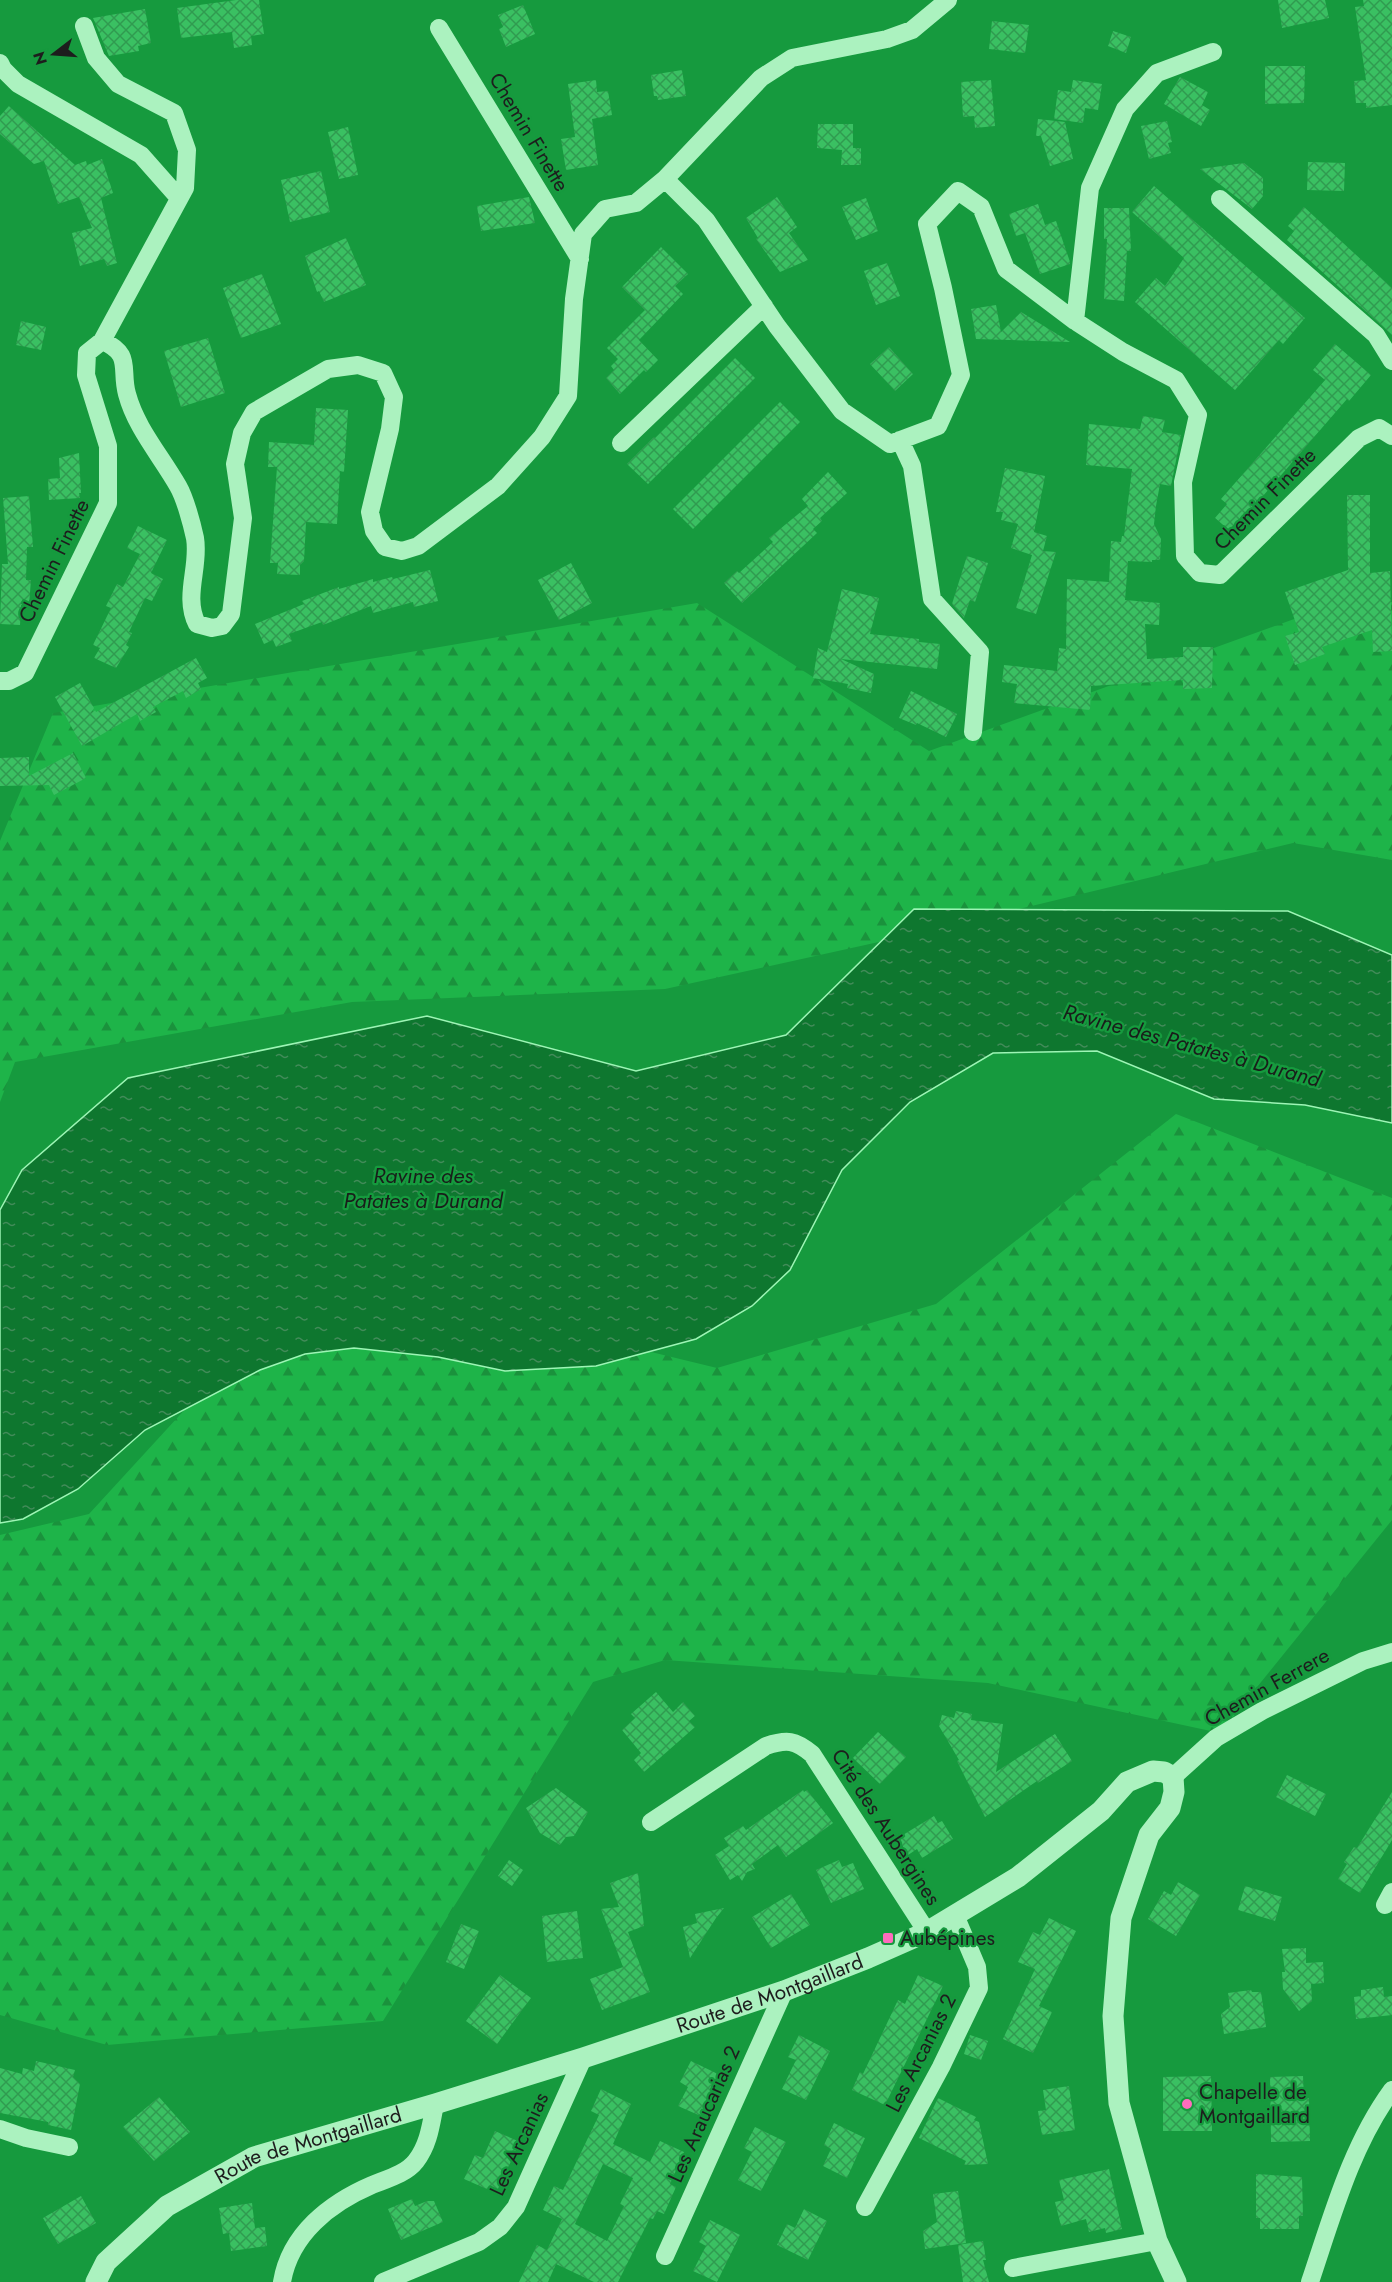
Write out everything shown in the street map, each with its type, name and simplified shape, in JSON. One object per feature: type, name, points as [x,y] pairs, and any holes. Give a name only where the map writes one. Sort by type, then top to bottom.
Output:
[{"type":"street","points":[[102,341],[115,346],[125,362],[126,392],[135,416],[180,489],[195,540],[191,613],[197,624],[212,628],[222,626],[231,614],[243,518],[235,464],[242,433],[254,412],[328,369],[358,365],[383,373],[394,397],[390,429],[370,512],[374,531],[385,547],[402,551],[418,546],[498,486],[542,437],[568,396],[574,299],[583,234],[605,209],[636,203],[664,179],[761,78],[792,58],[887,39],[912,30],[948,0]]},
{"type":"street","name":"Chemin Finette","points":[[0,681],[9,681],[26,673],[108,503],[108,446],[86,375],[87,353],[102,341],[185,188],[187,150],[174,112],[118,84],[96,58],[84,26]]},
{"type":"street","name":"Chemin Finette","points":[[439,28],[580,259]]},
{"type":"street","points":[[1075,321],[1090,188],[1125,109],[1157,73],[1213,52]]},
{"type":"street","points":[[0,63],[18,84],[141,155],[179,198]]},
{"type":"street","points":[[664,179],[706,220],[764,306],[842,411],[890,444],[900,440],[912,465],[932,598],[980,652],[973,732]]},
{"type":"street","name":"Chemin Finette","points":[[900,440],[938,426],[961,375],[927,224],[958,191],[981,207],[1006,269],[1075,321],[1123,352],[1176,380],[1198,415],[1183,482],[1185,556],[1200,573],[1221,575],[1359,438],[1379,428],[1390,429]]},
{"type":"street","points":[[1220,199],[1376,335],[1392,361]]},
{"type":"street","points":[[621,443],[764,306]]},
{"type":"street","name":"Chemin Ferrere","points":[[1173,1777],[1216,1738],[1262,1711],[1363,1661],[1392,1652]]},
{"type":"street","name":"Cité des Aubergines","points":[[651,1822],[766,1746],[788,1741],[800,1744],[812,1754],[927,1932]]},
{"type":"street","name":"Route de Montgaillard","points":[[96,2282],[106,2262],[167,2206],[254,2157],[584,2058],[784,1991],[868,1958],[927,1932],[1018,1877],[1101,1811],[1127,1782],[1153,1771],[1164,1772],[1173,1777]]},
{"type":"street","points":[[1173,1777],[1174,1791],[1170,1808],[1149,1835],[1121,1918],[1113,2016],[1119,2103],[1157,2241],[1176,2282]]},
{"type":"street","name":"Les Arcanias 2","points":[[865,2206],[941,2067],[979,1988],[977,1967],[955,1915]]},
{"type":"street","name":"Les Araucarias 2","points":[[665,2256],[784,1991]]},
{"type":"street","name":"Les Arcanias","points":[[384,2282],[479,2242],[500,2227],[516,2207],[584,2058]]},
{"type":"street","points":[[1310,2282],[1345,2180],[1379,2108],[1392,2090]]},
{"type":"street","points":[[282,2282],[292,2252],[305,2231],[319,2216],[339,2202],[399,2174],[415,2163],[426,2144],[435,2104]]},
{"type":"street","points":[[0,2129],[26,2138],[69,2147]]},
{"type":"street","points":[[1013,2268],[1157,2241]]},
{"type":"green space","points":[[1344,601],[1392,602],[1392,860],[1293,843],[924,932],[665,989],[352,1002],[15,1062],[0,1102],[0,841],[53,713],[697,603],[929,751]]},
{"type":"green space","points":[[1176,1114],[1392,1198],[1392,1520],[1220,1733],[988,1683],[665,1660],[593,1682],[383,2021],[107,2045],[0,2015],[0,1535],[89,1514],[313,1270],[717,1368],[936,1304]]},
{"type":"water","name":"Ravine des Patates à Durand","points":[[914,909],[1288,911],[1392,955],[1392,1123],[1305,1105],[1214,1099],[1097,1051],[993,1053],[910,1102],[842,1170],[790,1270],[752,1306],[696,1339],[596,1366],[505,1371],[438,1357],[354,1348],[305,1354],[260,1370],[145,1430],[78,1489],[23,1519],[0,1523],[0,1210],[22,1170],[128,1078],[427,1016],[636,1071],[786,1035]]},
{"type":"building","points":[[236,0],[259,0],[264,34],[251,36],[252,45],[234,48],[232,32],[181,38],[177,8]]},
{"type":"building","points":[[1278,0],[1325,0],[1329,18],[1282,28]]},
{"type":"building","points":[[1363,0],[1392,0],[1392,105],[1366,108],[1366,103],[1356,103],[1354,81],[1366,80],[1355,7],[1364,6]]},
{"type":"building","points":[[523,5],[535,34],[506,47],[499,29],[503,27],[498,15]]},
{"type":"building","points":[[145,9],[151,43],[138,46],[139,51],[109,56],[93,18]]},
{"type":"building","points":[[992,21],[1029,25],[1025,53],[989,49]]},
{"type":"building","points":[[1113,31],[1131,37],[1126,53],[1108,46]]},
{"type":"building","points":[[1265,66],[1305,66],[1304,103],[1265,104]]},
{"type":"building","points":[[682,70],[686,96],[658,100],[657,96],[654,96],[651,75]]},
{"type":"building","points":[[1180,77],[1208,92],[1202,105],[1210,110],[1201,126],[1164,104]]},
{"type":"building","points":[[596,80],[597,92],[608,91],[612,115],[592,119],[598,165],[566,170],[561,139],[575,137],[568,84]]},
{"type":"building","points":[[991,80],[995,126],[975,128],[974,116],[963,117],[961,82]]},
{"type":"building","points":[[1073,80],[1102,84],[1098,110],[1085,108],[1083,123],[1054,119],[1058,90],[1071,92]]},
{"type":"building","points":[[9,106],[75,165],[86,161],[87,165],[102,159],[113,193],[101,198],[117,263],[107,266],[104,259],[80,266],[72,233],[92,228],[79,197],[58,204],[44,161],[34,164],[0,134],[0,116]]},
{"type":"building","points":[[1038,119],[1065,122],[1073,159],[1050,166],[1041,136],[1036,136]]},
{"type":"building","points":[[1167,121],[1172,142],[1168,143],[1171,153],[1149,159],[1141,126]]},
{"type":"building","points":[[818,124],[853,124],[853,148],[861,148],[861,165],[841,165],[842,150],[817,148]]},
{"type":"building","points":[[348,127],[358,175],[339,179],[328,132]]},
{"type":"building","points":[[1308,162],[1345,163],[1344,191],[1307,190]]},
{"type":"building","points":[[1244,163],[1263,178],[1263,196],[1252,209],[1200,169]]},
{"type":"building","points":[[321,171],[330,212],[290,222],[281,180]]},
{"type":"building","points":[[1154,186],[1305,318],[1283,344],[1279,340],[1235,390],[1135,302],[1156,278],[1165,286],[1184,258],[1132,212]]},
{"type":"building","points":[[529,197],[535,223],[481,231],[477,206]]},
{"type":"building","points":[[777,197],[797,227],[789,233],[808,260],[780,272],[756,239],[758,238],[746,218]]},
{"type":"building","points":[[866,198],[878,231],[856,240],[842,207]]},
{"type":"building","points":[[1038,204],[1045,225],[1056,221],[1070,262],[1070,264],[1040,274],[1025,233],[1016,236],[1009,214]]},
{"type":"building","points":[[1304,207],[1392,288],[1392,335],[1287,240],[1294,231],[1288,226]]},
{"type":"building","points":[[1104,208],[1129,208],[1131,251],[1127,251],[1124,301],[1104,299],[1107,239],[1104,239]]},
{"type":"building","points":[[346,238],[366,285],[324,302],[319,291],[317,292],[305,256]]},
{"type":"building","points":[[661,247],[688,274],[675,286],[683,294],[639,340],[658,360],[646,372],[644,370],[620,394],[606,378],[614,370],[611,366],[618,359],[607,348],[645,310],[622,287]]},
{"type":"building","points":[[887,263],[900,296],[876,305],[864,271]]},
{"type":"building","points":[[262,274],[281,324],[241,338],[223,288]]},
{"type":"building","points":[[996,305],[1001,332],[1021,312],[1070,342],[976,339],[971,309]]},
{"type":"building","points":[[21,321],[46,327],[41,350],[16,345]]},
{"type":"building","points":[[208,338],[225,393],[181,407],[164,351]]},
{"type":"building","points":[[1335,344],[1371,375],[1349,401],[1347,399],[1250,511],[1248,509],[1229,530],[1215,518],[1227,504],[1221,499],[1325,380],[1313,370]]},
{"type":"building","points":[[889,347],[913,374],[895,391],[870,364]]},
{"type":"building","points":[[735,358],[755,378],[648,484],[627,464]]},
{"type":"building","points":[[780,402],[800,422],[693,529],[673,509]]},
{"type":"building","points":[[316,408],[348,410],[344,472],[340,471],[337,524],[306,522],[304,561],[300,565],[300,575],[277,574],[278,563],[270,563],[277,467],[268,467],[269,442],[314,445]]},
{"type":"building","points":[[1143,416],[1165,420],[1162,432],[1181,435],[1171,486],[1160,484],[1156,506],[1154,524],[1161,539],[1160,560],[1128,561],[1125,600],[1160,603],[1159,625],[1145,624],[1147,659],[1183,657],[1183,647],[1213,647],[1212,688],[1183,689],[1183,680],[1091,686],[1090,710],[1014,703],[1017,684],[1002,682],[1004,665],[1057,671],[1059,648],[1066,649],[1067,579],[1109,582],[1111,541],[1121,542],[1124,536],[1132,469],[1086,465],[1089,424],[1140,429]]},
{"type":"building","points":[[79,453],[80,498],[49,500],[48,479],[60,478],[59,458]]},
{"type":"building","points":[[1005,468],[1045,476],[1034,532],[1047,536],[1043,551],[1056,552],[1036,614],[1016,608],[1032,555],[1011,548],[1018,524],[1001,520],[1003,512],[996,512]]},
{"type":"building","points":[[828,472],[847,493],[820,518],[822,521],[813,529],[817,533],[742,603],[724,583],[737,571],[739,573],[773,542],[769,538],[808,506],[802,499]]},
{"type":"building","points":[[1347,495],[1370,495],[1370,573],[1390,571],[1392,651],[1373,652],[1372,630],[1322,647],[1325,654],[1295,665],[1285,636],[1299,632],[1285,592],[1348,570]]},
{"type":"building","points":[[29,496],[33,547],[27,547],[26,580],[31,580],[29,605],[21,605],[20,625],[0,624],[2,564],[8,564],[3,498]]},
{"type":"building","points":[[138,526],[167,540],[151,573],[163,579],[152,601],[145,598],[129,632],[132,633],[126,645],[129,647],[116,668],[94,658],[100,648],[93,645],[111,608],[106,606],[117,584],[123,587],[140,554],[127,548]]},
{"type":"building","points":[[967,556],[988,563],[975,602],[970,600],[964,618],[952,604]]},
{"type":"building","points":[[571,563],[592,603],[559,620],[538,580]]},
{"type":"building","points":[[430,570],[438,601],[414,607],[413,602],[373,613],[371,606],[323,625],[322,622],[289,634],[292,641],[276,647],[273,640],[264,644],[255,624],[304,604],[302,601],[339,587],[339,589],[373,579],[373,582],[392,577],[393,579]]},
{"type":"building","points":[[842,589],[879,598],[870,634],[919,639],[919,642],[940,644],[937,669],[841,659],[874,674],[871,693],[847,688],[848,684],[813,678],[818,648],[827,652]]},
{"type":"building","points":[[196,658],[207,678],[198,683],[201,689],[186,698],[183,691],[153,707],[156,712],[140,721],[137,714],[82,746],[55,697],[80,683],[94,708],[91,713],[95,710],[96,712]]},
{"type":"building","points":[[911,691],[957,714],[946,737],[917,723],[916,725],[899,718]]},
{"type":"building","points":[[73,753],[86,778],[54,795],[49,785],[0,786],[0,758],[29,757],[29,776]]},
{"type":"building","points":[[656,1692],[673,1712],[683,1702],[695,1716],[689,1721],[695,1727],[644,1772],[634,1760],[641,1753],[622,1730],[635,1718],[631,1714]]},
{"type":"building","points":[[956,1711],[972,1714],[971,1720],[1003,1724],[996,1772],[1055,1734],[1072,1761],[1038,1783],[1037,1781],[985,1817],[957,1761],[959,1760],[939,1726],[942,1715],[954,1718]]},
{"type":"building","points":[[878,1732],[906,1757],[880,1784],[853,1758]]},
{"type":"building","points":[[1287,1775],[1326,1794],[1315,1816],[1276,1797]]},
{"type":"building","points":[[556,1788],[588,1812],[574,1836],[566,1837],[560,1845],[540,1833],[526,1808]]},
{"type":"building","points":[[803,1790],[804,1792],[807,1790],[833,1823],[786,1857],[778,1845],[752,1864],[755,1869],[747,1872],[742,1881],[738,1875],[730,1880],[715,1855],[729,1846],[724,1838],[743,1826],[746,1830]]},
{"type":"building","points":[[1392,1792],[1392,1840],[1360,1893],[1338,1879],[1347,1864],[1344,1862],[1354,1847],[1357,1848]]},
{"type":"building","points":[[934,1816],[938,1823],[942,1821],[953,1839],[922,1858],[917,1849],[908,1855],[898,1838]]},
{"type":"building","points":[[509,1860],[523,1870],[512,1886],[498,1876]]},
{"type":"building","points":[[839,1860],[842,1867],[853,1863],[864,1889],[831,1903],[816,1870]]},
{"type":"building","points":[[638,1873],[644,1926],[628,1932],[650,1992],[602,2010],[590,1979],[623,1967],[601,1909],[619,1907],[610,1883]]},
{"type":"building","points":[[1178,1882],[1200,1895],[1176,1936],[1148,1919],[1164,1891],[1171,1895]]},
{"type":"building","points":[[1245,1886],[1282,1897],[1275,1921],[1238,1910]]},
{"type":"building","points":[[791,1894],[810,1925],[771,1948],[752,1917]]},
{"type":"building","points":[[724,1908],[690,1958],[683,1927],[697,1923],[695,1914]]},
{"type":"building","points":[[577,1911],[583,1958],[547,1962],[542,1916]]},
{"type":"building","points":[[1049,1918],[1076,1931],[1039,2006],[1052,2012],[1033,2053],[1003,2039],[1035,1969],[1018,1962],[1033,1932],[1040,1935]]},
{"type":"building","points":[[461,1924],[479,1931],[464,1969],[446,1962]]},
{"type":"building","points":[[1306,1948],[1306,1963],[1323,1962],[1324,1983],[1311,1984],[1312,2001],[1299,2011],[1283,1989],[1282,1972],[1285,1972],[1282,1949]]},
{"type":"building","points":[[500,1975],[531,1998],[497,2044],[466,2021]]},
{"type":"building","points":[[918,1975],[943,1986],[885,2105],[852,2090],[860,2072],[863,2074],[898,2000],[905,2004]]},
{"type":"building","points":[[1383,1987],[1384,1997],[1392,1996],[1392,2015],[1356,2019],[1354,1997],[1361,1996],[1361,1990]]},
{"type":"building","points":[[1251,1990],[1261,1992],[1266,2027],[1224,2034],[1221,2014],[1230,2007],[1228,1993]]},
{"type":"building","points":[[799,2035],[830,2051],[806,2100],[782,2089],[796,2060],[788,2057]]},
{"type":"building","points":[[970,2035],[988,2041],[981,2060],[964,2054]]},
{"type":"building","points":[[36,2061],[75,2070],[73,2077],[80,2084],[71,2130],[48,2125],[48,2122],[0,2113],[0,2068],[22,2074],[23,2068],[34,2071]]},
{"type":"building","points":[[691,2061],[722,2076],[703,2117],[678,2106],[688,2087],[680,2082]]},
{"type":"building","name":"Chapelle de Montgaillard","points":[[1211,2076],[1212,2131],[1163,2131],[1163,2077]]},
{"type":"building","points":[[1303,2076],[1304,2099],[1309,2098],[1310,2141],[1271,2142],[1270,2077]]},
{"type":"building","points":[[1069,2086],[1075,2130],[1042,2135],[1038,2111],[1046,2110],[1043,2090]]},
{"type":"building","points":[[601,2089],[631,2104],[613,2144],[650,2162],[660,2141],[684,2152],[670,2184],[676,2187],[664,2214],[657,2211],[653,2219],[650,2218],[618,2282],[594,2282],[556,2264],[548,2282],[519,2282],[537,2245],[547,2250],[562,2219],[543,2210],[554,2186],[563,2190],[599,2115],[591,2111]],"holes":[[[603,2164],[633,2178],[620,2204],[624,2206],[607,2241],[575,2224]]]},
{"type":"building","points":[[159,2097],[190,2132],[154,2161],[123,2127]]},
{"type":"building","points":[[938,2098],[976,2117],[974,2120],[979,2122],[988,2164],[964,2165],[966,2161],[919,2138]]},
{"type":"building","points":[[834,2123],[865,2138],[847,2178],[823,2166],[831,2149],[824,2145]]},
{"type":"building","points":[[755,2127],[786,2142],[761,2191],[738,2180],[752,2152],[744,2148]]},
{"type":"building","points":[[495,2131],[520,2142],[496,2193],[464,2179],[475,2155],[483,2158]]},
{"type":"building","points":[[1109,2169],[1122,2229],[1106,2233],[1105,2228],[1089,2232],[1086,2219],[1061,2226],[1055,2202],[1064,2200],[1059,2180]]},
{"type":"building","points":[[1256,2174],[1302,2177],[1303,2216],[1299,2216],[1299,2229],[1260,2229],[1260,2218],[1256,2218]]},
{"type":"building","points":[[958,2191],[966,2243],[925,2249],[923,2231],[937,2222],[933,2194]]},
{"type":"building","points":[[81,2196],[96,2223],[58,2244],[43,2218]]},
{"type":"building","points":[[412,2199],[415,2206],[434,2201],[443,2222],[401,2240],[388,2209]]},
{"type":"building","points":[[252,2203],[255,2228],[265,2227],[267,2246],[231,2251],[229,2233],[223,2234],[219,2208]]},
{"type":"building","points":[[804,2209],[827,2221],[808,2260],[777,2245],[787,2224],[795,2228]]},
{"type":"building","points":[[710,2220],[740,2235],[717,2282],[693,2271],[706,2246],[699,2242]]},
{"type":"building","points":[[983,2241],[986,2260],[983,2260],[989,2282],[963,2282],[958,2245]]},
{"type":"place","name":"Aubépines","points":[[888,1938]]},
{"type":"place","name":"Chapelle de Montgaillard","points":[[1187,2104]]}]
